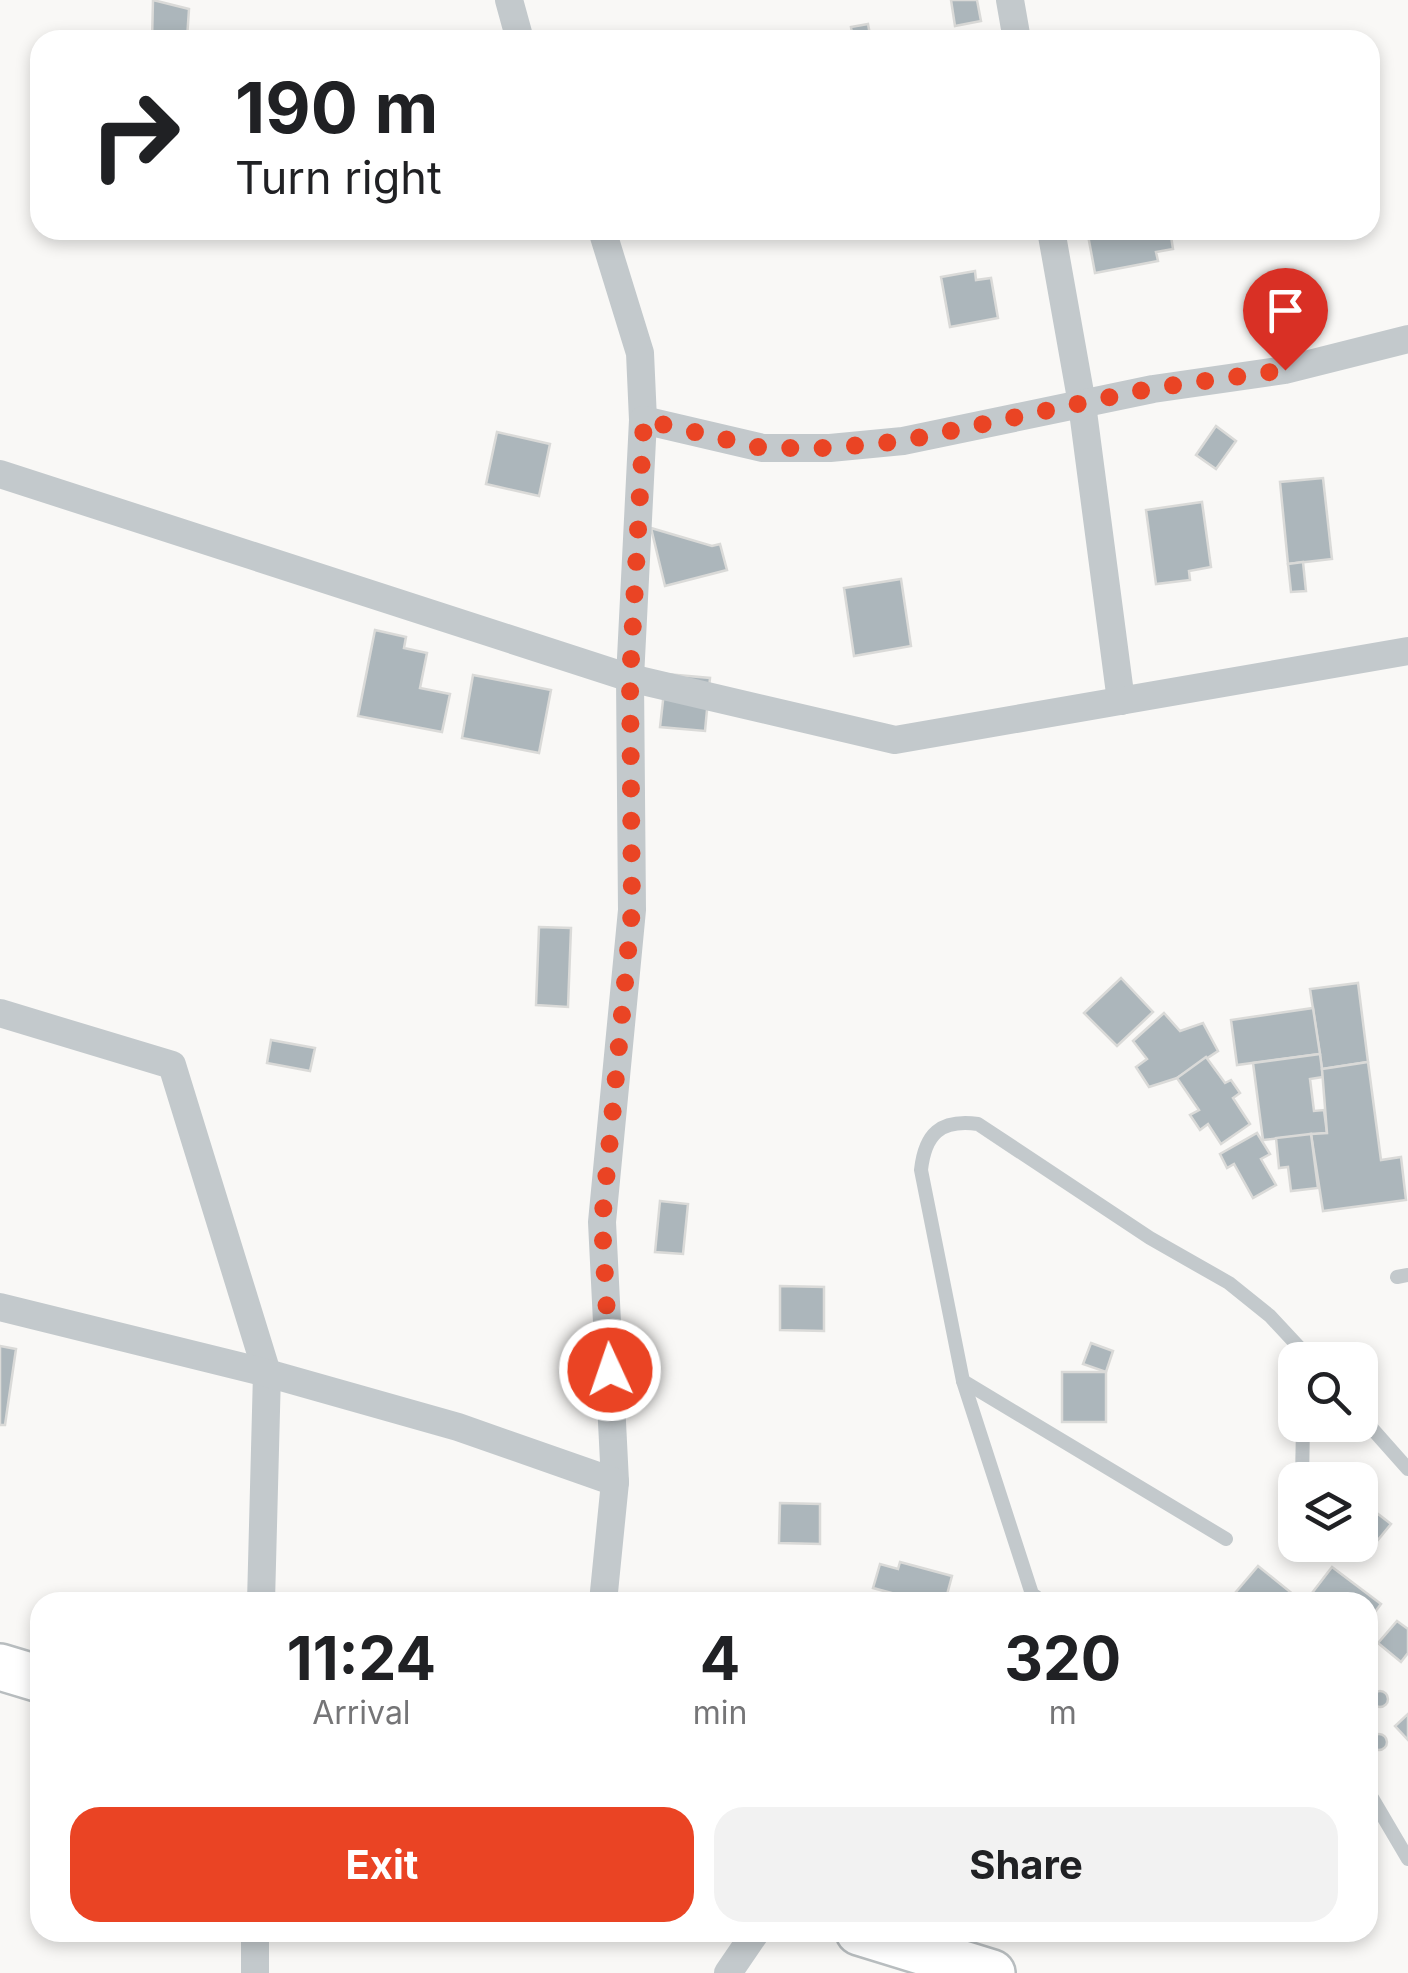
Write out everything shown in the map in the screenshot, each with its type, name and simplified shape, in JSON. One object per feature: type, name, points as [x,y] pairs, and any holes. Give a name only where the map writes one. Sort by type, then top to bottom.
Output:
[{"type":"highway","points":[[0,1667],[30,1676]]},
{"type":"highway","points":[[891,1942],[992,1973]]},
{"type":"street","points":[[509,0],[517,30]]},
{"type":"street","points":[[1010,0],[1015,30]]},
{"type":"street","points":[[604,1592],[616,1482],[602,1222],[632,910],[630,678],[644,420],[640,353],[605,240]]},
{"type":"street","points":[[1053,240],[1082,404],[1120,701]]},
{"type":"street","points":[[644,420],[762,448],[830,448],[903,441],[1153,388],[1285,370],[1408,338]]},
{"type":"street","points":[[0,474],[630,678],[895,740],[1408,652]]},
{"type":"street","points":[[0,1013],[172,1066],[267,1372],[261,1592]]},
{"type":"street","points":[[0,1306],[267,1372],[458,1426],[616,1482]]},
{"type":"street","points":[[255,1942],[255,1973]]},
{"type":"street","points":[[728,1973],[749,1942]]},
{"type":"lane","points":[[1031,1592],[963,1381],[921,1170],[924,1145],[938,1130],[952,1123],[978,1124],[1150,1238],[1230,1283],[1270,1316],[1293,1342]]},
{"type":"lane","points":[[963,1381],[1226,1540]]},
{"type":"lane","points":[[1378,1435],[1408,1469]]},
{"type":"lane","points":[[1378,1808],[1408,1859]]},
{"type":"building","points":[[153,0],[189,9],[188,30],[152,30]]},
{"type":"building","points":[[951,0],[977,0],[981,21],[955,26]]},
{"type":"building","points":[[868,24],[869,30],[851,30]]},
{"type":"building","points":[[1089,240],[1172,240],[1173,249],[1156,252],[1158,261],[1095,273]]},
{"type":"building","points":[[975,271],[976,280],[991,278],[998,318],[950,327],[941,277]]},
{"type":"building","points":[[1216,426],[1236,441],[1216,469],[1196,455]]},
{"type":"building","points":[[497,432],[550,444],[539,496],[486,484]]},
{"type":"building","points":[[1323,478],[1332,559],[1288,564],[1280,482]]},
{"type":"building","points":[[1202,502],[1211,567],[1189,571],[1190,580],[1156,584],[1146,510]]},
{"type":"building","points":[[651,528],[712,546],[720,544],[727,570],[665,586]]},
{"type":"building","points":[[1303,562],[1306,591],[1291,592],[1288,564]]},
{"type":"building","points":[[901,579],[911,646],[854,656],[844,588]]},
{"type":"building","points":[[375,630],[406,637],[404,648],[427,653],[420,688],[450,694],[442,732],[358,716]]},
{"type":"building","points":[[666,674],[710,678],[705,731],[660,727]]},
{"type":"building","points":[[473,675],[551,690],[539,753],[462,738]]},
{"type":"building","points":[[539,927],[571,928],[568,1007],[536,1005]]},
{"type":"building","points":[[1121,978],[1153,1012],[1117,1046],[1084,1013]]},
{"type":"building","points":[[1358,983],[1368,1062],[1322,1069],[1310,989]]},
{"type":"building","points":[[1313,1008],[1320,1054],[1237,1065],[1231,1020]]},
{"type":"building","points":[[1164,1013],[1180,1031],[1203,1023],[1218,1051],[1177,1078],[1149,1087],[1136,1067],[1147,1059],[1133,1041]]},
{"type":"building","points":[[271,1040],[315,1048],[310,1071],[267,1063]]},
{"type":"building","points":[[1320,1054],[1323,1077],[1310,1079],[1314,1111],[1324,1110],[1327,1133],[1263,1140],[1253,1063]]},
{"type":"building","points":[[1206,1057],[1225,1083],[1231,1080],[1240,1093],[1233,1098],[1250,1124],[1221,1144],[1208,1124],[1200,1130],[1190,1115],[1199,1110],[1177,1078]]},
{"type":"building","points":[[1368,1062],[1381,1160],[1401,1157],[1406,1200],[1323,1211],[1311,1134],[1327,1133],[1322,1069]]},
{"type":"building","points":[[1257,1133],[1270,1154],[1261,1159],[1276,1185],[1253,1198],[1234,1164],[1227,1168],[1220,1154]]},
{"type":"building","points":[[1311,1134],[1318,1188],[1291,1191],[1288,1167],[1279,1168],[1276,1138]]},
{"type":"building","points":[[660,1201],[688,1204],[683,1254],[655,1252]]},
{"type":"building","points":[[780,1286],[824,1287],[824,1331],[780,1330]]},
{"type":"building","points":[[1091,1343],[1113,1351],[1106,1372],[1083,1364]]},
{"type":"building","points":[[0,1346],[16,1349],[5,1425],[0,1425]]},
{"type":"building","points":[[1062,1372],[1106,1372],[1106,1422],[1062,1422]]},
{"type":"building","points":[[780,1503],[820,1504],[820,1544],[779,1543]]},
{"type":"building","points":[[1378,1514],[1391,1524],[1378,1540]]},
{"type":"building","points":[[900,1562],[952,1576],[948,1592],[888,1592],[873,1588],[880,1564],[898,1569]]},
{"type":"building","points":[[1258,1566],[1290,1592],[1236,1592]]},
{"type":"building","points":[[1332,1567],[1365,1592],[1313,1592]]},
{"type":"building","points":[[1397,1621],[1408,1629],[1408,1653],[1401,1662],[1378,1643]]},
{"type":"building","points":[[1378,1692],[1386,1693],[1386,1705],[1378,1706]]},
{"type":"building","points":[[1408,1714],[1408,1740],[1395,1726]]},
{"type":"building","points":[[1378,1734],[1385,1736],[1385,1748],[1378,1750]]},
{"type":"route","points":[[610,1370],[602,1222],[632,910],[630,678],[644,420],[762,448],[830,448],[903,441],[1153,388],[1285,370]]}]
